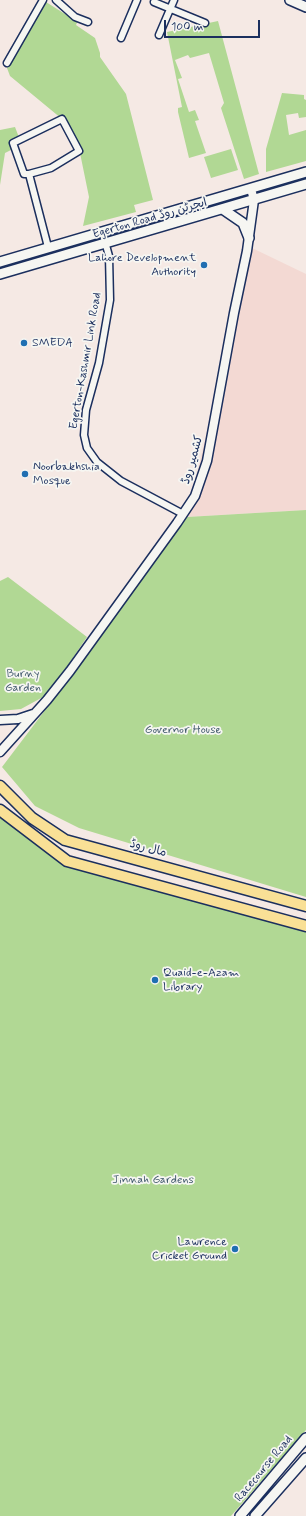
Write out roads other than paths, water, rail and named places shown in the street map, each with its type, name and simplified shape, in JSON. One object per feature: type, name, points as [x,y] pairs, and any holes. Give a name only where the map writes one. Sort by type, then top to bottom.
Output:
[{"type":"main road","points":[[290,0],[306,7]]},
{"type":"main road","name":"Egerton Road ایجرٹن روڈ","points":[[0,261],[306,172]]},
{"type":"main road","name":"Egerton Road ایجرٹن روڈ","points":[[3,273],[224,210],[306,184]]},
{"type":"main road","points":[[224,210],[242,222],[249,238]]},
{"type":"main road","points":[[0,281],[3,273]]},
{"type":"main road","name":"مال روڈ","points":[[0,786],[32,818],[65,840],[306,906]]},
{"type":"main road","points":[[0,810],[67,861],[306,926]]},
{"type":"main road","name":"Racecourse Road","points":[[240,1516],[306,1438]]},
{"type":"main road","name":"Racecourse Road","points":[[255,1516],[306,1459]]},
{"type":"street","points":[[7,63],[43,0]]},
{"type":"street","points":[[56,0],[75,17],[88,22]]},
{"type":"street","points":[[121,38],[137,0]]},
{"type":"street","points":[[159,35],[174,0]]},
{"type":"street","points":[[154,2],[205,23]]},
{"type":"street","points":[[62,119],[80,151],[51,168],[29,174],[24,174],[13,143],[62,119]]},
{"type":"street","points":[[29,174],[48,247]]},
{"type":"street","name":"کشمیر روڈ","points":[[0,752],[70,671],[195,496],[207,461],[228,342],[249,238],[254,200],[251,189]]},
{"type":"street","name":"Egerton-Kashmir Link Road","points":[[102,231],[109,256],[110,300],[100,363],[86,410],[84,435],[87,448],[97,462],[121,481],[183,514]]},
{"type":"street","points":[[0,720],[18,719],[34,713]]},
{"type":"street","points":[[297,1449],[306,1459]]},
{"type":"place","name":"Lahore Development Authority","points":[[204,265]]},
{"type":"place","name":"SMEDA","points":[[24,343]]},
{"type":"place","name":"Noorbakhshia Mosque","points":[[25,474]]},
{"type":"place","name":"Quaid-e-Azam Library","points":[[155,980]]},
{"type":"place","name":"Lawrence Cricket Ground","points":[[235,1249]]},
{"type":"park label","name":"Burny Garden","points":[[23,681]]},
{"type":"park label","name":"Governor House","points":[[183,730]]},
{"type":"park label","name":"Jinnah Gardens","points":[[153,1180]]}]
